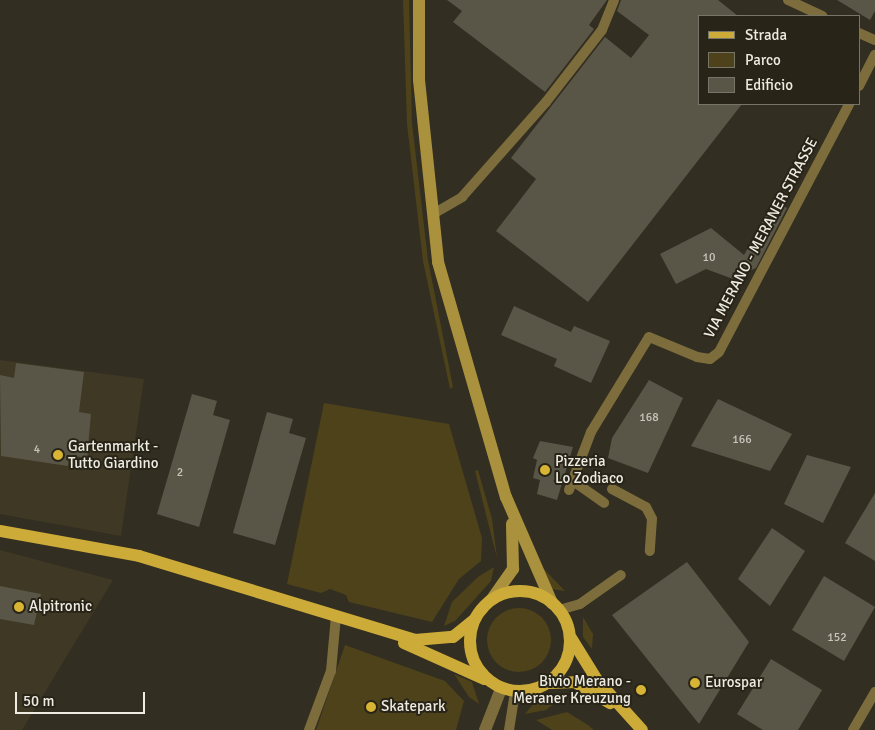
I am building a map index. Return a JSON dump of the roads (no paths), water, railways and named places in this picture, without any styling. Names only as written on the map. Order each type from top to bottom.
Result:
[{"type":"main road","points":[[419,0],[419,80],[438,262],[506,497],[570,636],[597,680],[638,726]]},
{"type":"main road","points":[[0,531],[139,556],[378,630],[415,640],[440,640],[464,632],[509,577],[514,560],[506,497]]},
{"type":"main road","points":[[492,599],[521,591],[556,607]]},
{"type":"main road","points":[[474,620],[471,655],[482,676],[501,689]]},
{"type":"main road","points":[[378,630],[501,689],[515,692],[567,680],[588,688],[638,726]]},
{"type":"main road","points":[[550,683],[568,658],[570,636]]},
{"type":"street","points":[[485,730],[501,689]]},
{"type":"lane","points":[[433,214],[462,197],[546,102],[602,30],[614,0]]},
{"type":"lane","points":[[788,0],[822,15]]},
{"type":"lane","points":[[860,32],[875,40]]},
{"type":"lane","points":[[860,84],[875,55]]},
{"type":"lane","name":"VIA MERANO - MERANER STRASSE","points":[[604,503],[571,486],[591,432],[649,337],[697,357],[710,359],[720,352],[849,105]]},
{"type":"lane","points":[[612,489],[646,507],[652,519],[650,551]]},
{"type":"lane","points":[[556,607],[580,604],[621,575]]},
{"type":"lane","points":[[309,730],[331,671],[336,616]]},
{"type":"lane","points":[[510,730],[515,692]]},
{"type":"lane","points":[[853,730],[875,692]]},
{"type":"place","name":"Gartenmarkt - Tutto Giardino","points":[[58,455]]},
{"type":"place","name":"Pizzeria Lo Zodiaco","points":[[545,470]]},
{"type":"place","name":"Alpitronic","points":[[19,607]]},
{"type":"place","name":"Eurospar","points":[[695,683]]},
{"type":"place","name":"Bivio Merano - Meraner Kreuzung","points":[[641,690]]},
{"type":"place","name":"Skatepark","points":[[371,707]]}]
